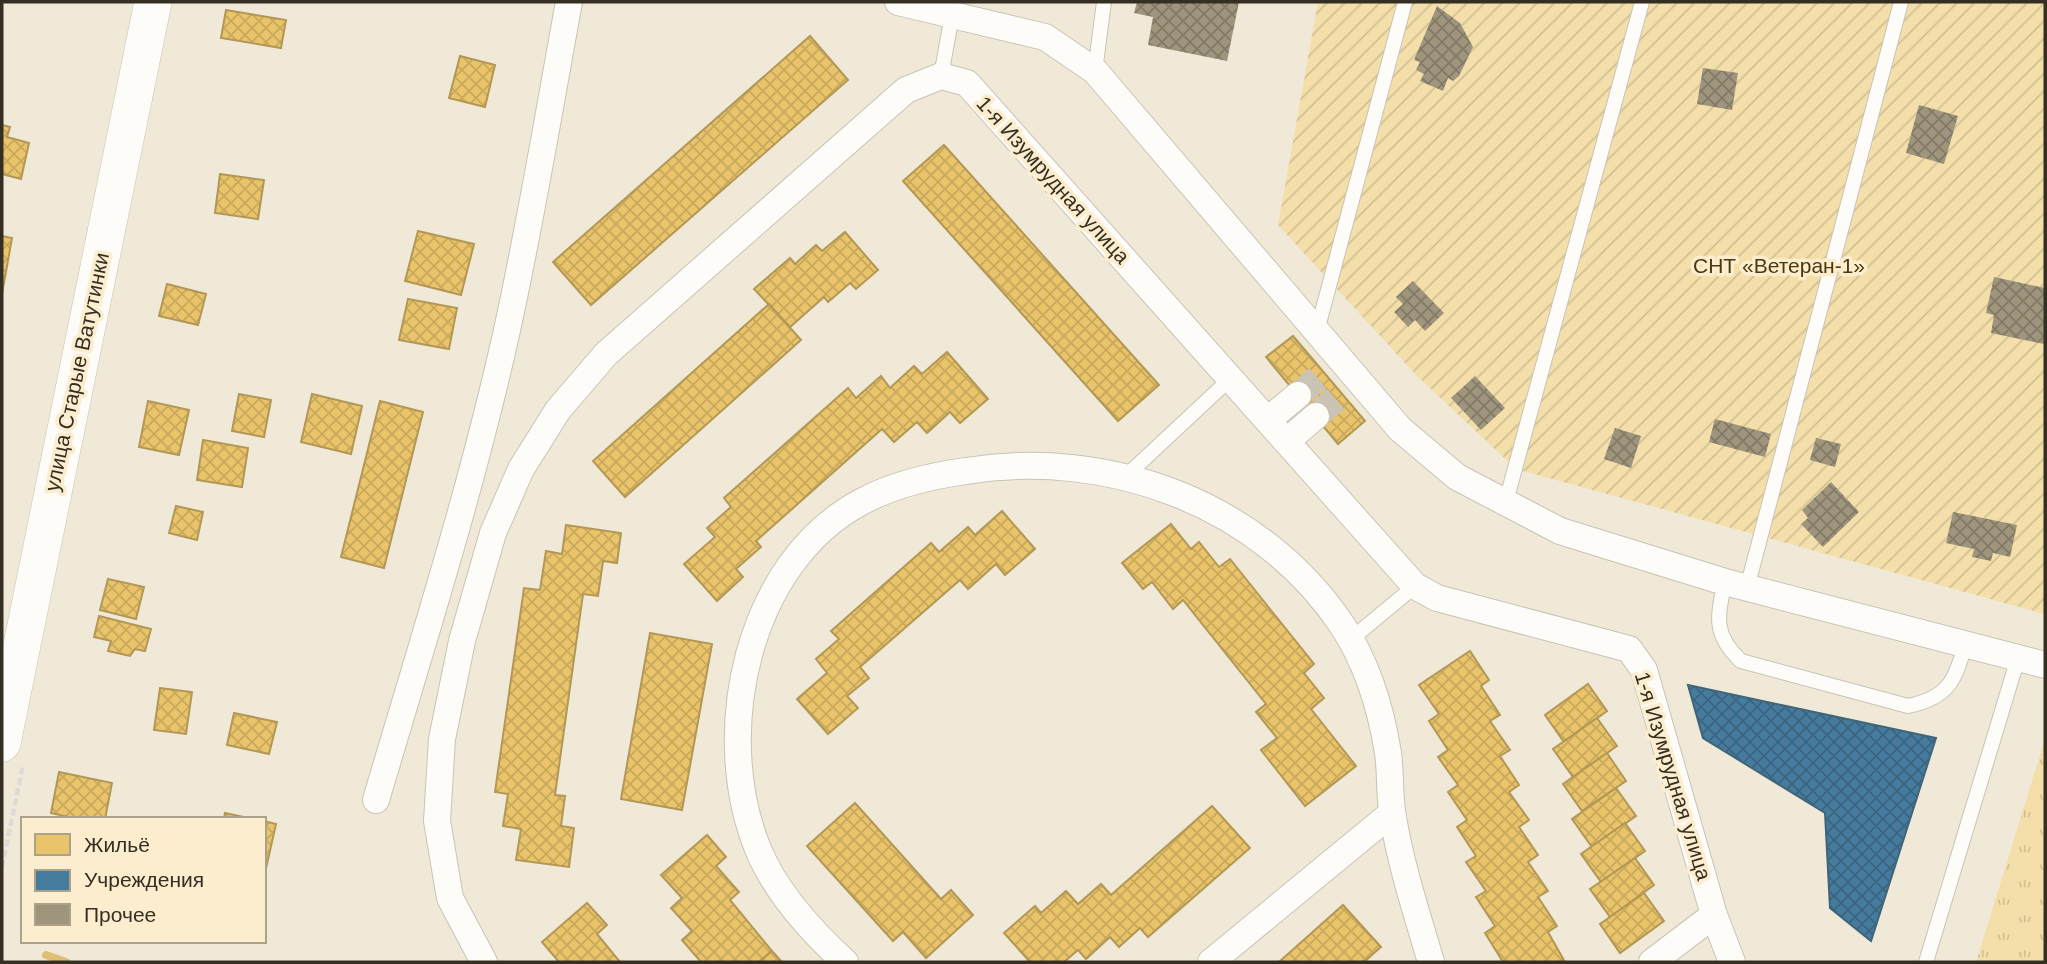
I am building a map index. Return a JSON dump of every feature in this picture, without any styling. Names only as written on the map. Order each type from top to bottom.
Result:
[{"type":"main road","name":"улица Старые Ватутинки","points":[[2,743],[153,2]]},
{"type":"street","points":[[376,800],[436,597],[506,333],[530,223],[569,2]]},
{"type":"street","points":[[898,2],[1045,37],[1095,71],[1317,331],[1332,366],[1351,387],[1457,477],[1505,505],[1560,531],[1736,585],[2045,665]]},
{"type":"street","points":[[484,962],[450,898],[437,821],[442,739],[462,642],[483,569],[494,533],[521,469],[558,410],[606,354],[906,90],[941,76]]},
{"type":"street","name":"1-я Изумрудная улица","points":[[941,76],[967,83],[1415,586],[1437,598],[1629,649],[1644,670],[1714,915],[1732,962]]},
{"type":"street","points":[[1269,419],[1298,395]]},
{"type":"street","points":[[1287,440],[1316,416]]},
{"type":"street","points":[[845,962],[785,897],[758,850],[746,806],[738,757],[739,702],[767,606],[796,560],[826,527],[862,501],[922,478],[986,467],[1042,464],[1107,471],[1162,486],[1227,517],[1270,549],[1312,587],[1350,640],[1379,705],[1388,755],[1392,813],[1402,860],[1431,962]]},
{"type":"street","points":[[1211,962],[1392,813]]},
{"type":"street","points":[[1652,962],[1714,915]]},
{"type":"lane","points":[[1095,71],[1104,2]]},
{"type":"lane","points":[[1317,331],[1405,2]]},
{"type":"lane","points":[[1505,505],[1642,2]]},
{"type":"lane","points":[[1901,2],[1736,585],[1718,614],[1719,631],[1726,648],[1741,661],[1908,706],[1930,701],[1945,690],[1958,672],[1965,645]]},
{"type":"lane","points":[[941,76],[952,15]]},
{"type":"lane","points":[[1126,476],[1230,379]]},
{"type":"lane","points":[[1350,640],[1415,586]]},
{"type":"lane","points":[[1926,962],[2018,658]]},
{"type":"green space","name":"СНТ «Ветеран-1»","points":[[1318,2],[2045,2],[2045,614],[1516,469],[1416,375],[1278,225]]},
{"type":"green space","points":[[2045,739],[2045,962],[1976,962]]},
{"type":"building: Жильё","points":[[226,10],[286,20],[281,48],[221,38]]},
{"type":"building: Жильё","points":[[810,36],[848,80],[591,305],[553,262]]},
{"type":"building: Жильё","points":[[460,56],[495,65],[485,107],[449,98]]},
{"type":"building: Жильё","points":[[2,125],[10,127],[7,137],[29,143],[21,179],[2,174]]},
{"type":"building: Жильё","points":[[944,145],[1159,385],[1118,421],[903,181]]},
{"type":"building: Жильё","points":[[220,174],[264,180],[258,219],[215,213]]},
{"type":"building: Жильё","points":[[418,231],[474,244],[461,295],[405,281]]},
{"type":"building: Жильё","points":[[845,232],[878,270],[856,289],[850,283],[828,302],[824,297],[790,327],[754,289],[790,258],[795,264],[816,245],[822,251]]},
{"type":"building: Жильё","points":[[2,236],[12,238],[2,294]]},
{"type":"building: Жильё","points":[[167,284],[206,294],[198,325],[159,316]]},
{"type":"building: Жильё","points":[[408,299],[457,308],[449,349],[399,340]]},
{"type":"building: Жильё","points":[[769,304],[801,340],[625,497],[593,461]]},
{"type":"building: Жильё","points":[[1293,336],[1365,421],[1338,444],[1266,357]]},
{"type":"building: Жильё","points":[[947,352],[988,399],[960,423],[950,412],[927,433],[917,422],[894,442],[882,429],[756,541],[761,547],[736,569],[743,577],[717,601],[684,564],[715,537],[707,528],[731,507],[724,498],[848,388],[856,398],[881,376],[890,388],[914,366],[922,374]]},
{"type":"building: Жильё","points":[[239,394],[271,400],[264,437],[232,431]]},
{"type":"building: Жильё","points":[[312,394],[362,406],[351,454],[301,442]]},
{"type":"building: Жильё","points":[[148,401],[189,410],[179,455],[139,447]]},
{"type":"building: Жильё","points":[[380,401],[423,412],[384,568],[341,557]]},
{"type":"building: Жильё","points":[[203,440],[248,448],[242,487],[197,480]]},
{"type":"building: Жильё","points":[[176,506],[203,512],[197,540],[169,533]]},
{"type":"building: Жильё","points":[[1002,511],[1035,549],[1005,575],[996,564],[968,589],[960,580],[860,667],[869,678],[847,696],[858,708],[828,734],[797,699],[827,673],[816,659],[839,639],[831,631],[931,543],[939,552],[968,527],[975,535]]},
{"type":"building: Жильё","points":[[1171,524],[1191,549],[1199,542],[1219,567],[1230,559],[1314,664],[1304,673],[1324,698],[1311,709],[1356,766],[1305,806],[1261,750],[1277,738],[1256,712],[1266,704],[1183,600],[1173,609],[1152,582],[1143,589],[1122,563]]},
{"type":"building: Жильё","points":[[566,525],[621,533],[617,563],[603,561],[598,596],[583,594],[555,795],[565,796],[561,826],[574,828],[569,867],[516,860],[521,829],[503,826],[508,794],[495,792],[524,588],[540,590],[546,551],[562,554]]},
{"type":"building: Жильё","points":[[108,579],[144,587],[136,619],[100,610]]},
{"type":"building: Жильё","points":[[99,616],[151,629],[145,651],[135,649],[130,656],[108,651],[111,641],[94,637]]},
{"type":"building: Жильё","points":[[650,633],[712,644],[682,810],[621,799]]},
{"type":"building: Жильё","points":[[1470,651],[1489,680],[1481,686],[1500,715],[1490,721],[1510,750],[1500,756],[1519,785],[1509,792],[1529,820],[1519,827],[1538,855],[1528,862],[1548,891],[1538,897],[1557,926],[1548,932],[1565,962],[1503,962],[1485,933],[1495,926],[1476,897],[1486,891],[1466,862],[1476,856],[1457,827],[1467,820],[1448,792],[1458,785],[1438,757],[1448,750],[1429,721],[1439,714],[1419,685]]},
{"type":"building: Жильё","points":[[1588,684],[1607,711],[1564,742],[1545,715]]},
{"type":"building: Жильё","points":[[160,688],[192,692],[186,734],[154,730]]},
{"type":"building: Жильё","points":[[234,713],[277,722],[269,754],[227,745]]},
{"type":"building: Жильё","points":[[1597,718],[1617,746],[1573,777],[1553,749]]},
{"type":"building: Жильё","points":[[1607,753],[1626,781],[1582,811],[1563,784]]},
{"type":"building: Жильё","points":[[59,772],[112,783],[105,817],[68,817],[51,813]]},
{"type":"building: Жильё","points":[[1616,788],[1636,816],[1592,847],[1572,819]]},
{"type":"building: Жильё","points":[[855,803],[941,899],[951,890],[973,915],[926,958],[903,932],[893,941],[807,846]]},
{"type":"building: Жильё","points":[[1212,806],[1250,848],[1148,937],[1140,928],[1119,947],[1110,937],[1086,959],[1078,950],[1064,962],[1030,962],[1004,933],[1035,906],[1041,913],[1066,891],[1078,904],[1101,884],[1111,895]]},
{"type":"building: Жильё","points":[[225,813],[244,817],[224,817]]},
{"type":"building: Жильё","points":[[266,822],[276,824],[266,869]]},
{"type":"building: Жильё","points":[[1625,823],[1645,851],[1601,882],[1581,854]]},
{"type":"building: Жильё","points":[[707,835],[726,857],[716,866],[739,892],[730,900],[772,951],[759,962],[701,962],[682,940],[692,931],[671,908],[682,898],[661,875]]},
{"type":"building: Жильё","points":[[1635,858],[1654,885],[1610,917],[1590,889]]},
{"type":"building: Жильё","points":[[1644,893],[1664,921],[1620,953],[1600,924]]},
{"type":"building: Жильё","points":[[587,903],[607,925],[597,934],[620,962],[559,962],[542,942]]},
{"type":"building: Жильё","points":[[1343,905],[1381,947],[1364,962],[1279,962]]},
{"type":"building: Жильё","points":[[772,951],[782,962],[759,962]]},
{"type":"building: Учреждения","points":[[1688,685],[1936,738],[1871,941],[1830,908],[1825,813],[1703,738]]},
{"type":"building: Прочее","points":[[1137,2],[1239,2],[1227,61],[1148,45],[1153,17],[1134,13]]},
{"type":"building: Прочее","points":[[1437,6],[1460,23],[1473,47],[1459,76],[1453,81],[1448,78],[1443,91],[1420,81],[1424,74],[1416,70],[1420,62],[1414,60]]},
{"type":"building: Прочее","points":[[1703,68],[1738,73],[1732,110],[1697,104]]},
{"type":"building: Прочее","points":[[1919,105],[1958,116],[1944,164],[1906,153]]},
{"type":"building: Прочее","points":[[1994,277],[2045,288],[2044,344],[1991,333],[1994,315],[1986,313]]},
{"type":"building: Прочее","points":[[1413,281],[1444,313],[1425,331],[1415,320],[1408,327],[1394,312],[1403,304],[1396,297]]},
{"type":"building: Прочее","points":[[1475,376],[1505,408],[1481,430],[1451,398]]},
{"type":"building: Прочее","points":[[1715,419],[1771,434],[1765,457],[1709,442]]},
{"type":"building: Прочее","points":[[1615,428],[1641,436],[1631,468],[1604,459]]},
{"type":"building: Прочее","points":[[1816,438],[1841,444],[1835,467],[1810,460]]},
{"type":"building: Прочее","points":[[1831,482],[1859,512],[1823,547],[1801,524],[1808,518],[1802,510]]},
{"type":"building: Прочее","points":[[1953,512],[2017,525],[2010,557],[1993,553],[1991,561],[1972,557],[1974,549],[1946,543]]},
{"type":"waterway","points":[[46,955],[66,962]]},
{"type":"tunnel","points":[[1298,395],[1324,373]]},
{"type":"tunnel","points":[[1316,416],[1342,394]]}]
